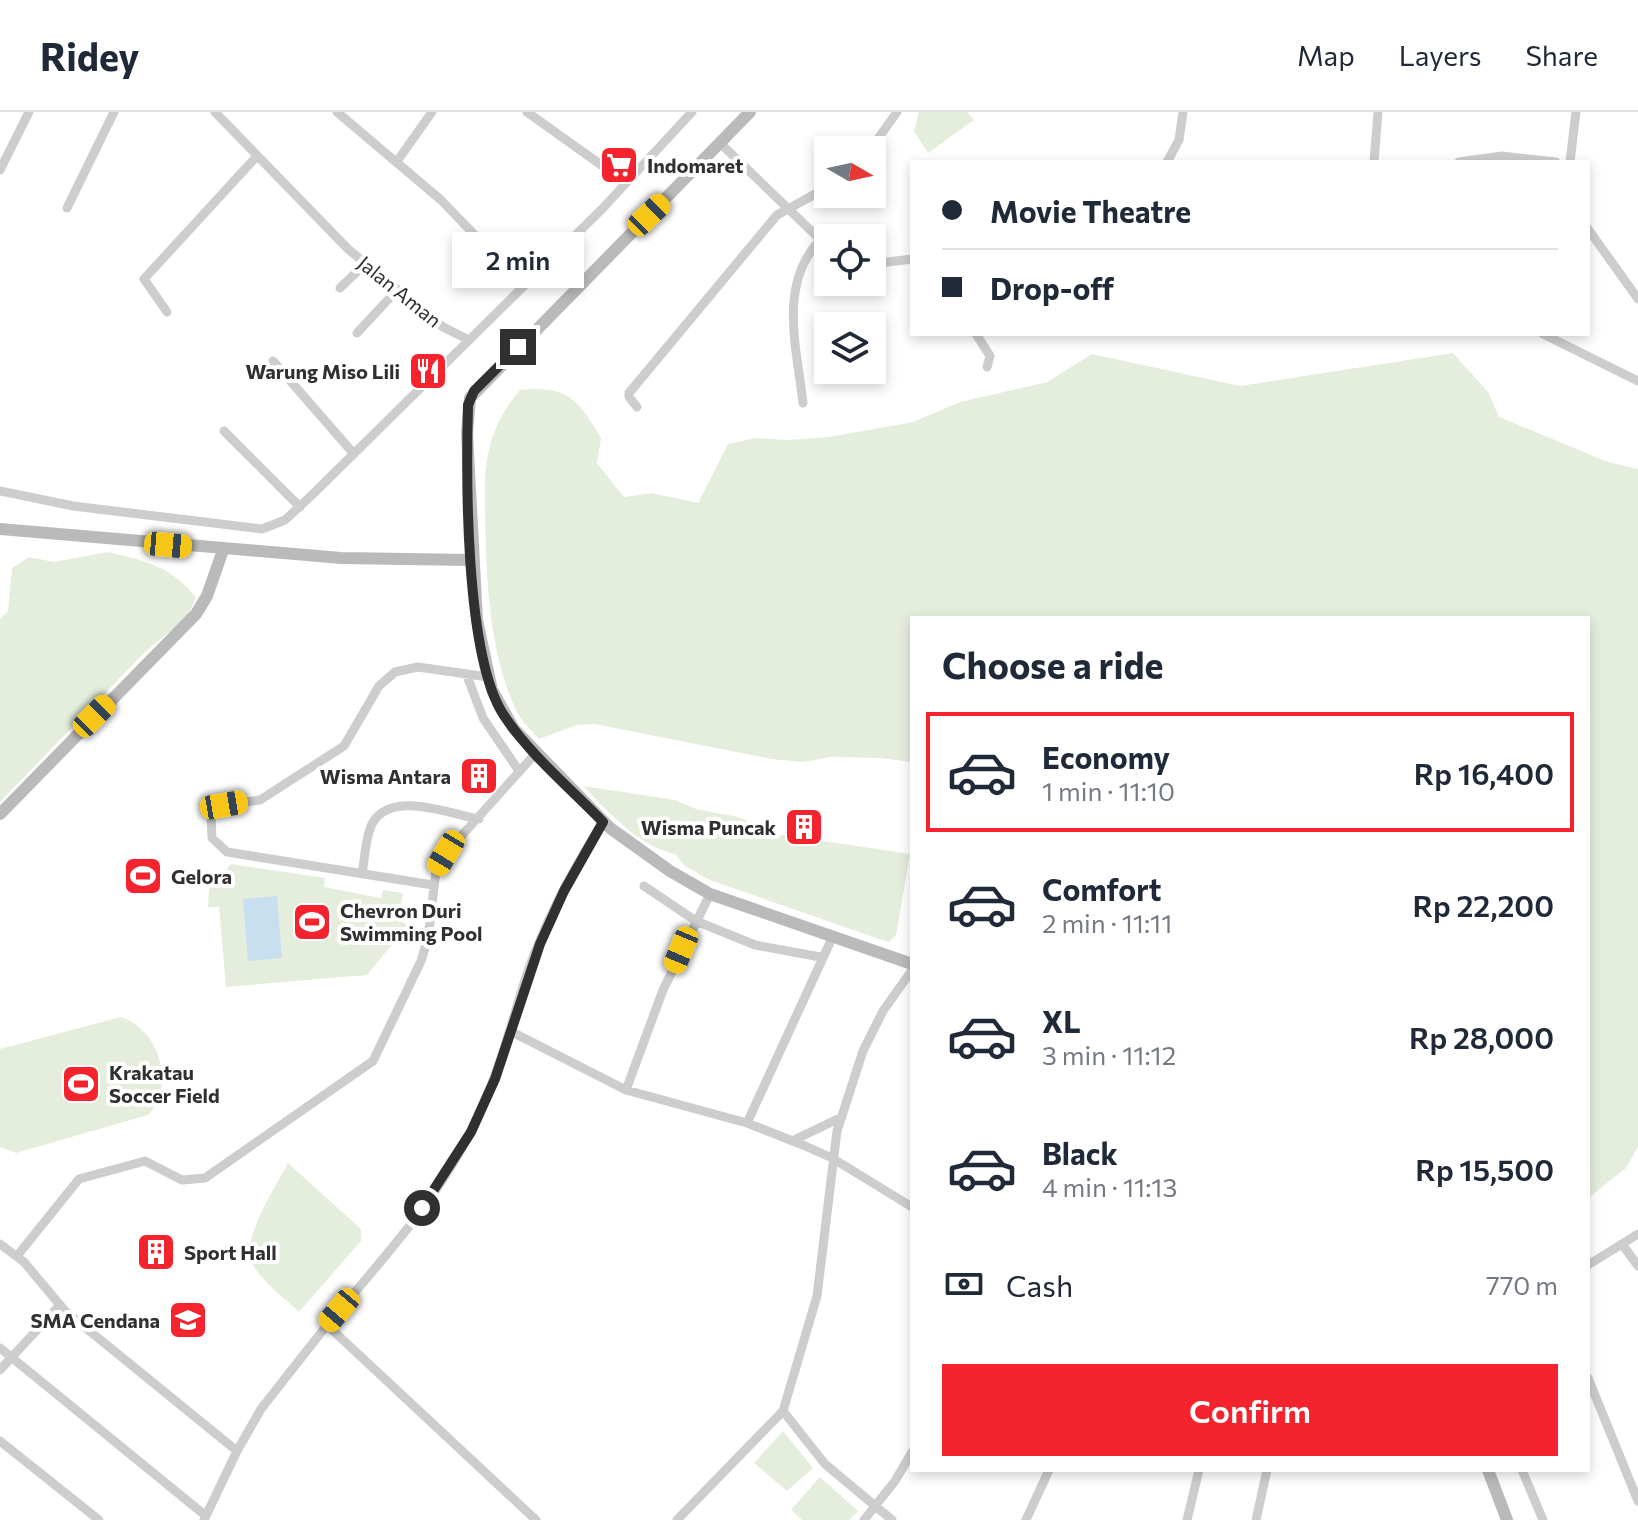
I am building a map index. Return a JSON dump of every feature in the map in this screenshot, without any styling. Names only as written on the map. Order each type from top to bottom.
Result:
[{"type":"street","points":[[0,170],[29,112]]},
{"type":"street","points":[[67,208],[114,112]]},
{"type":"street","name":"Jalan Aman","points":[[215,112],[365,264],[443,327],[467,339]]},
{"type":"street","points":[[337,112],[398,160],[523,285]]},
{"type":"street","points":[[398,160],[432,112]]},
{"type":"street","points":[[527,112],[625,182]]},
{"type":"street","points":[[0,491],[73,506],[262,529],[275,527],[354,454],[691,112]]},
{"type":"street","points":[[750,112],[474,391],[468,405],[467,433],[471,560],[477,620],[488,677],[502,712],[536,753],[603,822],[670,871],[710,894],[910,963]]},
{"type":"street","points":[[880,136],[897,112]]},
{"type":"street","points":[[1168,160],[1179,140],[1183,112]]},
{"type":"street","points":[[1374,160],[1378,112]]},
{"type":"street","points":[[1570,160],[1576,112]]},
{"type":"street","points":[[720,143],[814,234]]},
{"type":"street","points":[[167,312],[144,279],[257,156]]},
{"type":"street","points":[[1473,160],[1502,156],[1538,160]]},
{"type":"street","points":[[637,407],[629,393],[749,247],[777,215],[791,211],[814,196]]},
{"type":"street","points":[[1590,232],[1638,299]]},
{"type":"street","points":[[803,403],[794,293],[802,264],[814,253]]},
{"type":"street","points":[[886,262],[910,259]]},
{"type":"street","points":[[340,288],[365,264]]},
{"type":"street","points":[[357,333],[397,290]]},
{"type":"street","points":[[977,336],[990,356],[987,367]]},
{"type":"street","points":[[1547,336],[1638,381]]},
{"type":"street","points":[[273,361],[354,454]]},
{"type":"street","points":[[224,431],[300,507]]},
{"type":"street","points":[[0,529],[223,550],[400,560],[471,560]]},
{"type":"street","points":[[0,814],[196,614],[207,596],[223,550]]},
{"type":"street","points":[[433,885],[227,852],[212,838],[211,815],[224,805],[260,800],[344,746],[379,686],[395,672],[418,667],[488,677]]},
{"type":"street","points":[[467,676],[483,718],[519,771]]},
{"type":"street","points":[[17,1256],[79,1179],[145,1161],[182,1180],[205,1178],[373,1061],[421,961],[428,938],[436,871],[446,853],[536,753]]},
{"type":"street","points":[[362,874],[371,826],[386,811],[408,806],[479,819]]},
{"type":"street","points":[[0,1348],[205,1518],[261,1409],[392,1249],[449,1169],[495,1079],[512,1032],[524,984],[540,944],[564,891],[603,822]]},
{"type":"street","points":[[644,886],[696,921],[755,945],[820,957]]},
{"type":"street","points":[[626,1090],[663,990],[710,894]]},
{"type":"street","points":[[747,1123],[820,957],[833,936]]},
{"type":"street","points":[[677,1520],[783,1411],[817,1296],[832,1158],[842,1117],[863,1051],[910,973]]},
{"type":"street","points":[[903,982],[910,987]]},
{"type":"street","points":[[512,1032],[626,1090],[747,1123],[832,1158],[910,1206]]},
{"type":"street","points":[[792,1141],[842,1117]]},
{"type":"street","points":[[1590,1264],[1638,1234]]},
{"type":"street","points":[[0,1244],[17,1256],[59,1306],[237,1451]]},
{"type":"street","points":[[1622,1244],[1638,1266]]},
{"type":"street","points":[[0,1370],[59,1306]]},
{"type":"street","points":[[327,1325],[536,1520]]},
{"type":"street","points":[[1590,1383],[1638,1501]]},
{"type":"street","points":[[783,1411],[825,1464],[874,1509],[892,1520]]},
{"type":"street","points":[[0,1441],[99,1520]]},
{"type":"street","points":[[864,1520],[910,1455]]},
{"type":"street","points":[[1026,1520],[1048,1472]]},
{"type":"street","points":[[1187,1520],[1199,1472]]},
{"type":"street","points":[[1256,1520],[1267,1472]]},
{"type":"street","points":[[1489,1472],[1507,1520]]},
{"type":"street","points":[[1523,1472],[1543,1520]]},
{"type":"green space","points":[[919,112],[967,112],[974,120],[928,153],[914,131]]},
{"type":"green space","points":[[1453,353],[1488,392],[1499,417],[1608,462],[1638,469],[1638,1147],[1626,1168],[1590,1196],[1590,616],[910,616],[910,762],[831,757],[803,762],[771,759],[595,724],[577,725],[539,739],[518,714],[506,684],[493,627],[485,536],[485,479],[495,431],[520,390],[549,390],[578,404],[601,438],[597,463],[624,497],[652,493],[698,503],[728,444],[756,438],[787,440],[829,437],[913,422],[960,402],[1047,382],[1092,354],[1240,386]]},
{"type":"green space","points":[[107,552],[157,566],[178,579],[196,598],[186,618],[144,653],[0,802],[0,619],[8,611],[12,568],[29,557],[54,562]]},
{"type":"green space","points":[[583,786],[675,800],[696,809],[738,817],[777,834],[910,854],[896,935],[889,942],[882,940],[710,880],[685,866],[675,854],[637,836]]},
{"type":"green space","name":"Chevron Duri Swimming Pool","points":[[231,864],[325,878],[324,887],[381,898],[383,890],[403,893],[399,917],[407,926],[367,975],[226,987],[219,907],[208,907],[209,889]]},
{"type":"green space","name":"Krakatau Soccer Field","points":[[121,1017],[146,1034],[160,1060],[161,1089],[148,1115],[16,1153],[0,1147],[0,1049]]},
{"type":"green space","points":[[288,1163],[361,1229],[361,1241],[299,1312],[260,1275],[251,1261],[250,1251],[256,1225]]},
{"type":"green space","points":[[783,1431],[813,1468],[787,1491],[754,1463]]},
{"type":"green space","points":[[820,1477],[858,1511],[849,1520],[802,1520],[791,1510]]},
{"type":"water","points":[[277,896],[282,958],[248,961],[243,899]]},
{"type":"place","name":"Indomaret","points":[[619,165]]},
{"type":"place","name":"Warung Miso Lili","points":[[428,371]]},
{"type":"place","name":"Wisma Antara","points":[[479,776]]},
{"type":"place","name":"Wisma Puncak","points":[[804,827]]},
{"type":"place","name":"Gelora","points":[[143,876]]},
{"type":"place","name":"Chevron Duri Swimming Pool","points":[[312,922]]},
{"type":"place","name":"Krakatau Soccer Field","points":[[81,1084]]},
{"type":"place","name":"Sport Hall","points":[[156,1252]]},
{"type":"place","name":"SMA Cendana","points":[[188,1320]]},
{"type":"route","points":[[422,1208],[471,1132],[495,1079],[512,1032],[524,984],[540,944],[564,891],[603,822],[536,753],[502,712],[492,690],[481,648],[471,560],[468,405],[474,391],[518,347]]}]
